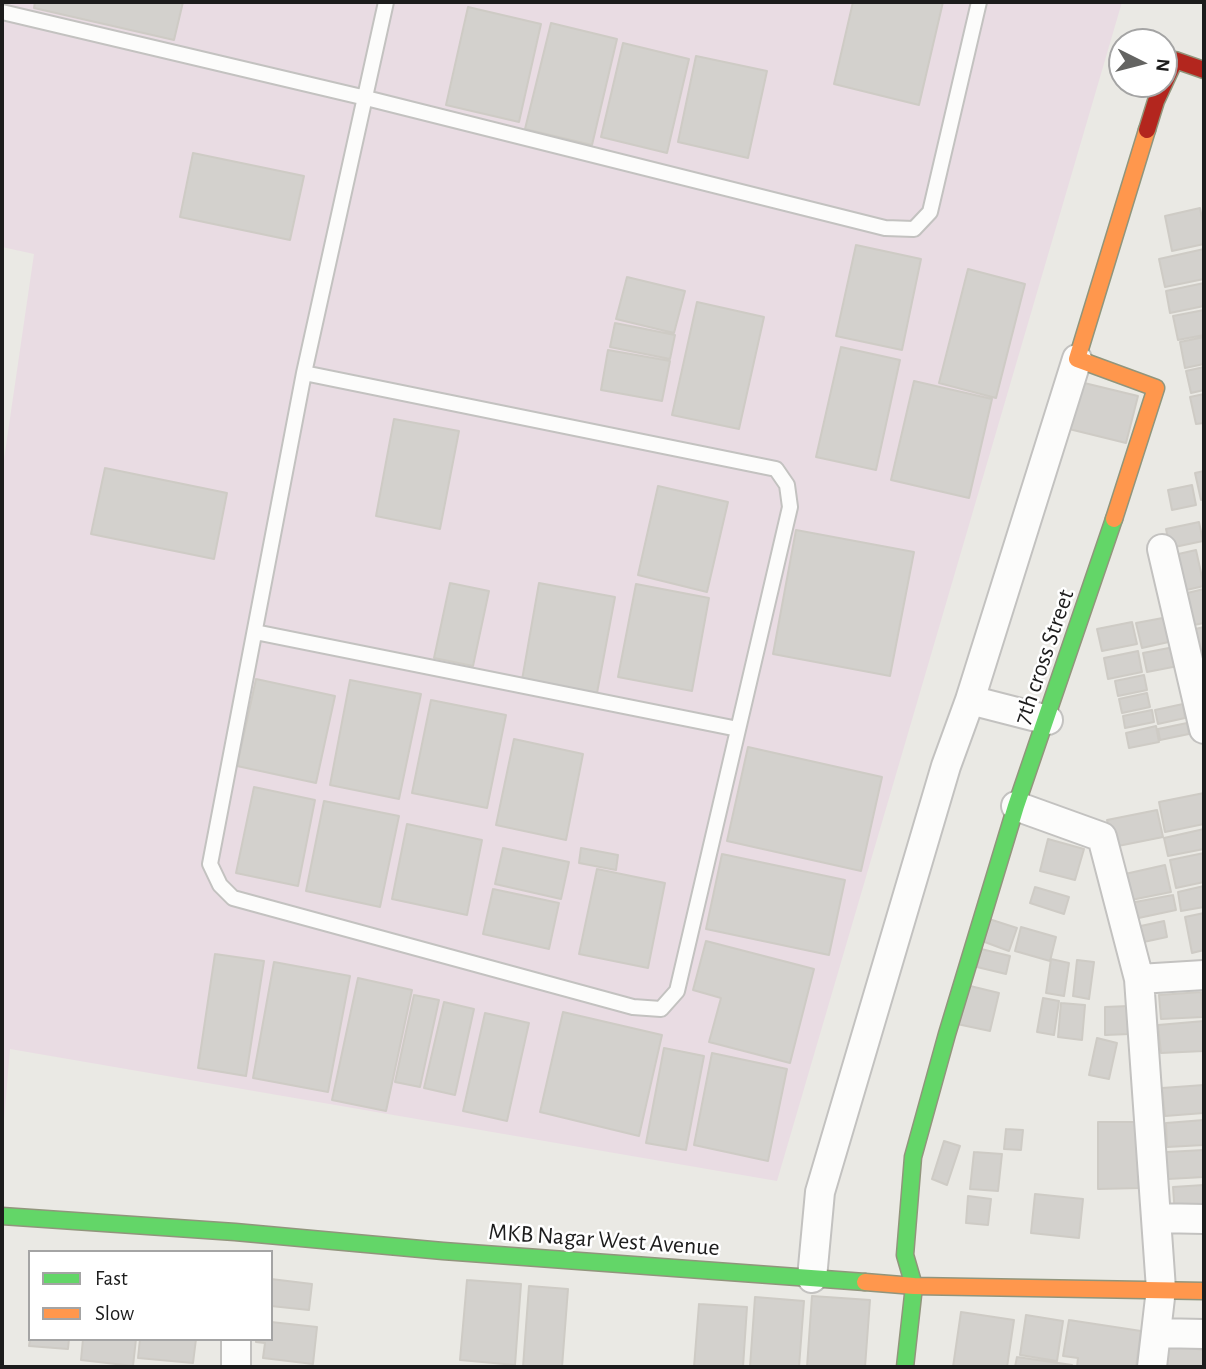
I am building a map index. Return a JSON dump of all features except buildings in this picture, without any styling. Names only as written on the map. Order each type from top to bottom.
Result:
[{"type":"street","points":[[812,1278],[820,1192],[946,766],[970,701],[1156,101],[1175,60],[1204,70]]},
{"type":"street","name":"7th cross Street","points":[[914,1286],[905,1255],[913,1157],[1016,806],[1048,720],[1157,388],[1077,359]]},
{"type":"street","points":[[1162,549],[1204,729]]},
{"type":"street","points":[[970,701],[1048,720]]},
{"type":"street","points":[[1016,806],[1102,837],[1139,979],[1161,1289],[1152,1367]]},
{"type":"street","points":[[1139,979],[1204,975]]},
{"type":"street","name":"MKB Nagar West Avenue","points":[[2,1216],[235,1242],[443,1251],[914,1286],[1204,1291]]},
{"type":"street","points":[[1156,1218],[1204,1219]]},
{"type":"street","points":[[905,1367],[914,1286]]},
{"type":"street","points":[[1156,1333],[1204,1334]]},
{"type":"street","points":[[236,1341],[236,1367]]},
{"type":"lane","points":[[304,373],[776,469],[787,485],[790,507],[677,991],[662,1009],[633,1007],[233,898],[220,885],[210,864],[304,373],[386,2]]},
{"type":"lane","points":[[2,12],[366,98],[885,229],[914,229],[930,212],[979,2]]},
{"type":"lane","points":[[255,632],[738,729]]},
{"type":"shaded area","points":[[2,2],[1122,2],[1114,28],[1108,28],[1108,50],[777,1181],[10,1049],[2,1144],[2,473],[34,254],[2,247]]},
{"type":"traffic: fast","points":[[905,1367],[914,1286],[905,1255],[913,1157],[1016,806],[1114,519]]},
{"type":"traffic: fast","points":[[2,1216],[865,1282]]},
{"type":"traffic: slow","points":[[1114,519],[1156,388],[1077,359],[1147,130]]},
{"type":"traffic: slow","points":[[865,1282],[914,1286],[1204,1291]]},
{"type":"traffic: jam","points":[[1147,130],[1156,101],[1175,60],[1204,70]]}]
